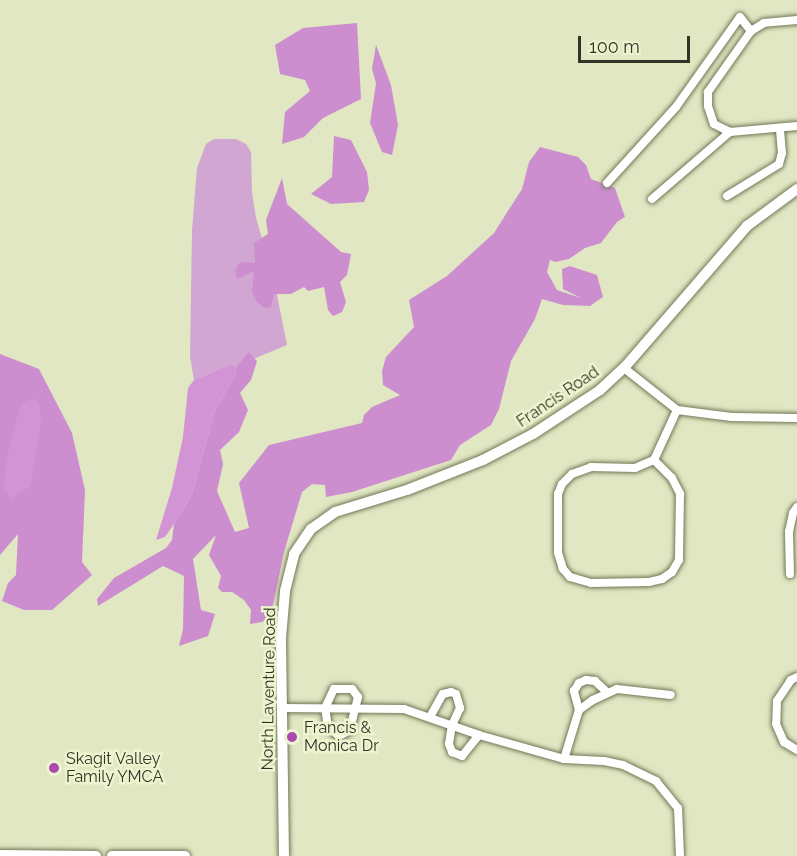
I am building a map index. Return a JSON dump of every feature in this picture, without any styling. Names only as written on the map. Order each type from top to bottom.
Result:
[{"type":"street","points":[[607,183],[676,107],[740,17],[751,31]]},
{"type":"street","points":[[797,20],[764,23],[751,31],[708,92],[708,106],[714,124],[730,132],[797,126]]},
{"type":"street","points":[[727,196],[779,164],[782,153],[780,128]]},
{"type":"street","points":[[651,199],[730,132]]},
{"type":"street","name":"Francis Road","points":[[310,529],[335,512],[445,476],[533,434],[600,390],[624,368],[747,226],[797,189]]},
{"type":"street","points":[[624,368],[677,410],[732,417],[797,418]]},
{"type":"street","points":[[654,460],[672,478],[680,495],[679,560],[672,572],[662,579],[649,582],[591,583],[570,577],[563,568],[558,553],[558,494],[562,484],[572,474],[591,467],[635,468],[654,460],[677,410]]},
{"type":"street","points":[[790,574],[789,532],[793,513],[797,507]]},
{"type":"street","name":"North Laventure Road","points":[[284,856],[281,639],[285,591],[294,554],[310,529]]},
{"type":"street","points":[[797,677],[791,680],[777,701],[776,724],[784,742],[797,750]]},
{"type":"street","points":[[564,759],[579,710],[574,691],[579,683],[586,680],[595,681],[607,692]]},
{"type":"street","points":[[334,689],[352,689],[358,697],[350,730],[339,736],[328,727],[325,708],[330,693],[334,689]]},
{"type":"street","points":[[579,710],[607,692],[647,690],[671,695]]},
{"type":"street","points":[[430,717],[443,694],[451,692],[456,694],[460,708],[452,725],[449,744],[452,752],[462,756],[479,735]]},
{"type":"street","points":[[282,708],[404,709],[479,735],[564,759],[604,761],[623,765],[656,781],[678,808],[680,856]]},
{"type":"street","points":[[0,855],[96,856]]},
{"type":"street","points":[[112,856],[185,856]]},
{"type":"shaded area","points":[[357,23],[361,99],[323,118],[304,137],[282,144],[285,112],[310,91],[305,80],[280,74],[275,45],[303,28]]},
{"type":"shaded area","points":[[376,45],[391,85],[398,125],[392,155],[382,152],[370,123],[376,83],[372,69]]},
{"type":"shaded area","points":[[334,136],[351,140],[367,172],[369,190],[364,202],[331,204],[311,194],[332,177]]},
{"type":"shaded area","points":[[214,139],[236,139],[246,144],[251,152],[252,193],[256,218],[274,280],[287,345],[237,366],[231,364],[194,380],[190,357],[192,231],[197,168],[206,144]]},
{"type":"shaded area","points":[[540,147],[578,157],[586,165],[591,179],[615,188],[625,217],[617,222],[601,243],[585,248],[569,259],[555,262],[550,260],[547,272],[557,290],[581,298],[563,289],[562,269],[570,266],[597,275],[603,297],[590,306],[563,305],[542,299],[535,319],[511,361],[499,409],[491,425],[460,445],[451,460],[352,492],[326,497],[325,485],[312,484],[302,492],[284,552],[271,615],[262,622],[250,624],[251,610],[244,600],[232,592],[222,592],[218,588],[221,576],[209,555],[216,535],[193,559],[201,610],[215,614],[208,636],[179,646],[183,629],[184,576],[163,566],[98,606],[97,599],[114,578],[166,548],[172,540],[174,524],[192,494],[215,410],[235,375],[237,366],[249,352],[257,361],[251,380],[240,393],[248,410],[239,432],[220,450],[223,464],[217,491],[235,532],[249,528],[239,483],[269,445],[362,423],[364,415],[372,407],[400,395],[383,385],[382,371],[386,357],[414,327],[409,300],[447,276],[494,233],[522,189],[529,162]]},
{"type":"shaded area","points":[[282,178],[287,204],[341,252],[351,254],[347,275],[340,282],[346,302],[342,312],[333,316],[328,310],[324,287],[308,291],[304,287],[291,294],[274,294],[271,307],[265,308],[257,302],[252,292],[254,271],[237,279],[235,270],[240,262],[255,263],[254,243],[268,234],[266,220]]},
{"type":"shaded area","points":[[0,354],[39,369],[72,433],[85,490],[82,562],[92,575],[52,610],[24,610],[2,601],[8,583],[16,575],[18,534],[0,555]]},
{"type":"shaded area","points":[[231,364],[237,366],[235,375],[215,410],[192,494],[165,537],[156,540],[172,488],[183,437],[188,388],[194,380]]},
{"type":"shaded area","points":[[34,398],[40,407],[41,424],[31,486],[11,499],[4,490],[6,463],[16,419],[22,403]]},
{"type":"place","name":"Francis & Monica Dr","points":[[292,737]]},
{"type":"place","name":"Skagit Valley Family YMCA","points":[[54,768]]}]
